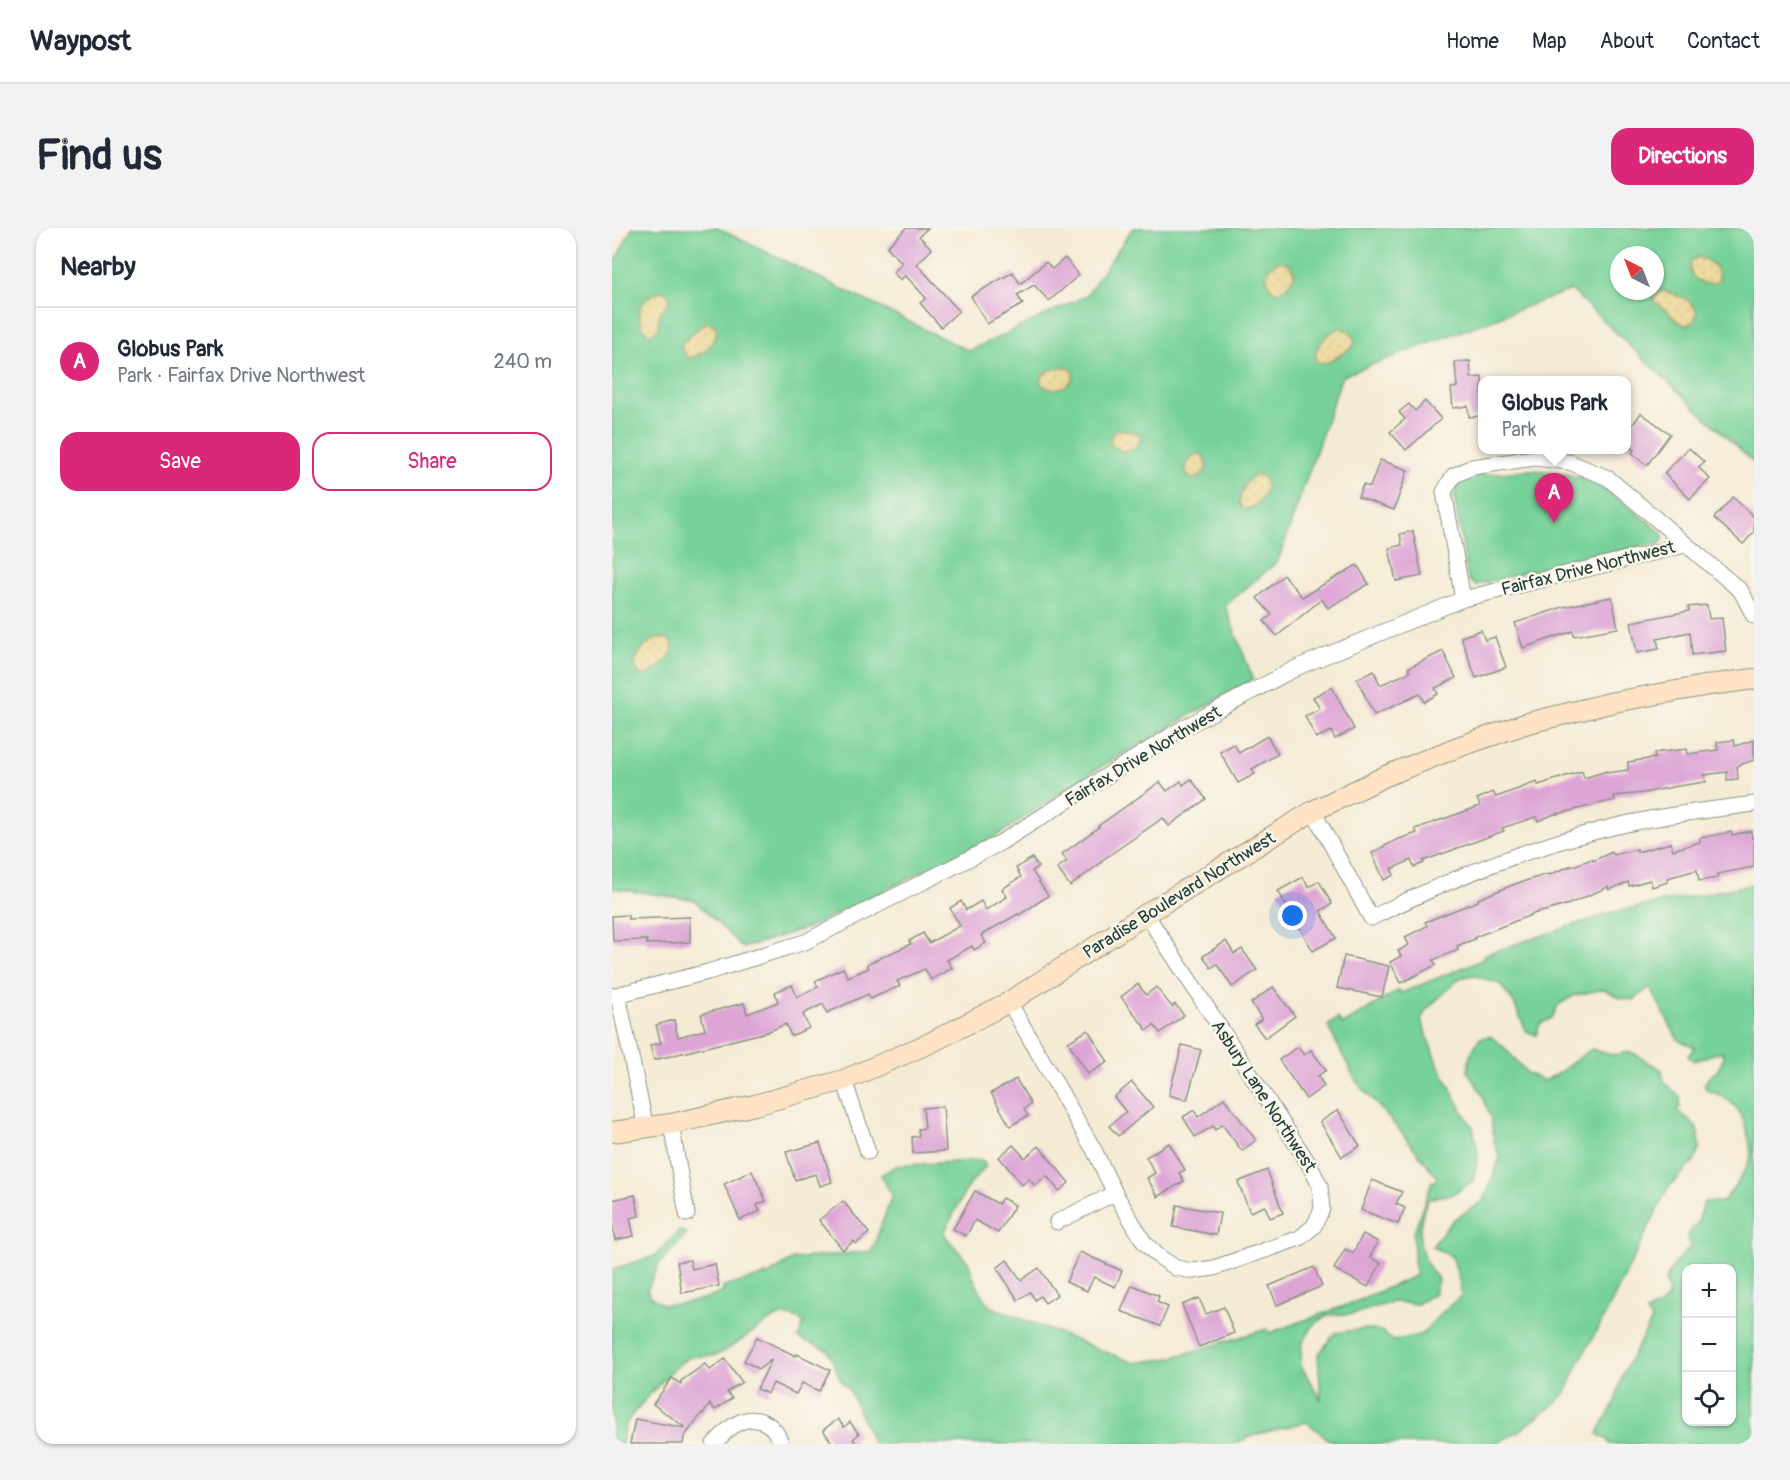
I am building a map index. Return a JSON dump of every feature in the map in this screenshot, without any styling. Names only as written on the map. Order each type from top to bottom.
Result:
[{"type":"street","points":[[1463,598],[1444,492],[1453,476],[1472,467],[1535,458],[1569,462],[1608,478],[1741,591],[1754,616]]},
{"type":"street","name":"Fairfax Drive Northwest","points":[[615,996],[708,972],[805,942],[1000,843],[1181,729],[1298,667],[1463,598],[1685,545]]},
{"type":"street","name":"Paradise Boulevard Northwest","points":[[612,1132],[671,1124],[755,1105],[844,1080],[930,1043],[1009,1002],[1313,811],[1388,775],[1458,747],[1528,723],[1614,702],[1710,684],[1754,679]]},
{"type":"street","points":[[1313,811],[1371,918],[1425,891],[1536,849],[1657,817],[1754,804]]},
{"type":"street","name":"Asbury Lane Northwest","points":[[1009,1002],[1094,1150],[1115,1193],[1144,1242],[1158,1256],[1176,1268],[1193,1271],[1214,1268],[1300,1238],[1314,1226],[1322,1209],[1320,1186],[1309,1164],[1146,914]]},
{"type":"street","points":[[615,996],[646,1128]]},
{"type":"street","points":[[844,1080],[868,1152]]},
{"type":"street","points":[[671,1124],[687,1214]]},
{"type":"street","points":[[1057,1222],[1115,1193]]},
{"type":"street","points":[[714,1444],[731,1427],[751,1419],[763,1420],[774,1429],[781,1444]]},
{"type":"green space","points":[[632,228],[717,228],[969,351],[1086,296],[1133,228],[1754,228],[1754,463],[1571,290],[1342,376],[1278,561],[1225,606],[1253,679],[1097,769],[998,835],[810,927],[743,948],[694,900],[612,888],[612,268]]},
{"type":"green space","points":[[1531,470],[1570,475],[1586,480],[1626,504],[1656,528],[1663,535],[1663,540],[1659,544],[1590,556],[1476,585],[1472,583],[1468,579],[1454,496],[1457,487],[1469,476]]},
{"type":"green space","points":[[1754,884],[1754,1444],[1609,1444],[1608,1440],[1597,1434],[1614,1404],[1624,1371],[1652,1320],[1646,1313],[1658,1307],[1669,1296],[1665,1280],[1675,1263],[1690,1247],[1687,1236],[1698,1222],[1704,1202],[1723,1202],[1750,1160],[1749,1140],[1741,1114],[1731,1102],[1707,1090],[1704,1085],[1709,1077],[1718,1070],[1724,1057],[1722,1051],[1694,1061],[1688,1056],[1695,1047],[1678,1040],[1650,987],[1634,1000],[1620,998],[1604,989],[1573,996],[1558,1005],[1552,1018],[1540,1024],[1536,1035],[1526,1031],[1514,1003],[1500,984],[1473,975],[1460,978],[1426,1010],[1421,1020],[1435,1058],[1473,1127],[1478,1154],[1473,1181],[1451,1195],[1427,1200],[1423,1211],[1420,1242],[1425,1261],[1438,1279],[1434,1294],[1417,1304],[1393,1302],[1353,1314],[1329,1315],[1314,1324],[1302,1344],[1301,1366],[1321,1400],[1318,1355],[1335,1333],[1363,1329],[1381,1331],[1394,1341],[1422,1334],[1461,1296],[1459,1279],[1452,1257],[1432,1246],[1454,1219],[1484,1201],[1500,1158],[1494,1142],[1491,1118],[1481,1092],[1468,1072],[1470,1055],[1479,1039],[1490,1036],[1504,1047],[1527,1073],[1544,1081],[1592,1049],[1612,1055],[1631,1052],[1662,1070],[1664,1082],[1680,1097],[1680,1107],[1677,1111],[1690,1120],[1697,1129],[1700,1147],[1695,1160],[1668,1188],[1605,1316],[1579,1362],[1566,1393],[1519,1431],[1495,1444],[1342,1444],[1328,1439],[1307,1422],[1254,1435],[1234,1444],[873,1444],[850,1391],[841,1381],[828,1350],[798,1338],[804,1323],[795,1317],[785,1316],[767,1322],[720,1354],[691,1357],[682,1362],[635,1411],[624,1428],[622,1444],[612,1444],[612,1269],[655,1256],[679,1231],[687,1233],[659,1264],[647,1290],[650,1296],[663,1305],[678,1304],[717,1295],[723,1292],[723,1287],[770,1274],[793,1259],[872,1251],[892,1195],[881,1175],[896,1166],[982,1160],[986,1166],[968,1186],[944,1233],[968,1262],[975,1282],[989,1306],[1134,1363],[1171,1358],[1267,1329],[1269,1333],[1355,1302],[1415,1276],[1413,1234],[1432,1181],[1435,1182],[1437,1177],[1356,1081],[1328,1026],[1338,1018],[1342,1025],[1399,990],[1401,993],[1484,959],[1483,955],[1613,912]]},
{"type":"sand","points":[[1699,257],[1713,265],[1719,280],[1708,284],[1694,277],[1691,273],[1691,261]]},
{"type":"sand","points":[[1279,261],[1289,263],[1295,274],[1285,288],[1276,292],[1269,286],[1266,274],[1270,266]]},
{"type":"sand","points":[[659,291],[666,292],[670,298],[668,304],[660,312],[658,329],[650,335],[642,325],[640,311],[644,301]]},
{"type":"sand","points":[[1664,291],[1684,298],[1692,304],[1697,313],[1694,321],[1688,325],[1676,320],[1654,300],[1664,300]]},
{"type":"sand","points":[[709,322],[715,326],[717,331],[713,341],[703,352],[688,358],[682,350],[682,343]]},
{"type":"sand","points":[[1340,328],[1351,334],[1354,346],[1329,362],[1319,363],[1315,359],[1320,345],[1327,336]]},
{"type":"sand","points":[[1065,367],[1074,373],[1065,386],[1055,389],[1040,383],[1045,373]]},
{"type":"sand","points":[[1121,429],[1140,436],[1134,449],[1121,451],[1111,445],[1112,435]]},
{"type":"sand","points":[[1199,453],[1206,461],[1205,472],[1196,479],[1190,478],[1186,473],[1186,466],[1191,458]]},
{"type":"sand","points":[[1259,474],[1265,479],[1264,494],[1253,507],[1243,509],[1239,503],[1244,485],[1250,478]]},
{"type":"sand","points":[[657,638],[669,640],[673,647],[672,652],[665,662],[645,676],[639,673],[635,663],[646,645]]},
{"type":"building","points":[[906,228],[928,228],[919,236],[932,249],[917,264],[959,311],[941,327],[920,303],[926,298],[905,275],[901,280],[893,273],[902,263],[887,247]]},
{"type":"building","points":[[1065,258],[1079,275],[1049,301],[1034,285],[1017,295],[1023,304],[987,324],[971,296],[1013,272],[1020,284],[1046,262],[1052,269]]},
{"type":"building","points":[[1470,361],[1471,378],[1478,377],[1478,416],[1469,417],[1468,406],[1453,408],[1451,388],[1457,387],[1455,362]]},
{"type":"building","points":[[1425,401],[1441,419],[1406,450],[1390,432],[1405,419],[1399,412],[1409,404],[1415,411]]},
{"type":"building","points":[[1641,413],[1670,434],[1647,465],[1632,454],[1634,450],[1631,448],[1631,427]]},
{"type":"building","points":[[1689,448],[1704,462],[1699,468],[1710,479],[1690,499],[1664,473]]},
{"type":"building","points":[[1380,460],[1408,470],[1394,510],[1358,497],[1363,485],[1370,487]]},
{"type":"building","points":[[1733,497],[1754,517],[1754,532],[1743,544],[1714,518]]},
{"type":"building","points":[[1413,531],[1422,576],[1396,581],[1389,548],[1402,545],[1400,534]]},
{"type":"building","points":[[1357,565],[1369,584],[1328,608],[1322,599],[1277,636],[1264,621],[1272,615],[1257,598],[1284,575],[1302,597]]},
{"type":"building","points":[[1612,597],[1618,628],[1574,636],[1573,631],[1523,648],[1515,623],[1563,607]]},
{"type":"building","points":[[1707,605],[1709,619],[1722,618],[1726,651],[1692,655],[1690,632],[1657,639],[1659,649],[1637,653],[1631,622],[1689,611],[1688,607]]},
{"type":"building","points":[[1481,630],[1485,640],[1495,637],[1506,667],[1476,678],[1461,637]]},
{"type":"building","points":[[1443,651],[1456,678],[1435,688],[1438,694],[1424,702],[1420,694],[1374,715],[1357,679],[1374,671],[1380,685],[1410,672],[1408,668]]},
{"type":"building","points":[[1332,687],[1354,729],[1335,739],[1331,731],[1316,738],[1305,716],[1320,709],[1313,697]]},
{"type":"building","points":[[1267,736],[1278,754],[1252,769],[1255,774],[1238,783],[1220,752],[1234,744],[1239,753]]},
{"type":"building","points":[[1734,740],[1735,746],[1754,740],[1754,760],[1737,766],[1738,779],[1727,780],[1727,772],[1704,775],[1706,782],[1614,796],[1615,800],[1557,813],[1538,821],[1536,817],[1502,828],[1504,831],[1423,861],[1424,863],[1414,867],[1411,860],[1391,869],[1394,875],[1384,880],[1372,853],[1396,840],[1417,833],[1415,829],[1480,806],[1477,799],[1493,792],[1496,797],[1537,782],[1538,785],[1582,771],[1584,778],[1607,771],[1607,773],[1628,770],[1628,762],[1655,758],[1654,753],[1687,749],[1688,754],[1718,750],[1717,742]]},
{"type":"building","points":[[1191,779],[1206,799],[1169,826],[1163,818],[1101,861],[1070,886],[1057,868],[1067,861],[1062,854],[1160,782],[1167,791],[1181,781],[1183,785]]},
{"type":"building","points":[[1751,831],[1752,838],[1754,838],[1754,867],[1717,874],[1718,878],[1699,881],[1697,870],[1667,878],[1668,882],[1652,887],[1650,880],[1629,886],[1628,882],[1609,890],[1608,887],[1569,904],[1541,911],[1475,937],[1457,946],[1458,950],[1433,960],[1436,965],[1401,983],[1390,962],[1401,956],[1398,951],[1409,945],[1405,937],[1427,926],[1425,922],[1515,884],[1549,875],[1592,859],[1593,861],[1612,852],[1614,855],[1637,849],[1637,852],[1671,843],[1673,850],[1700,842],[1700,838]]},
{"type":"building","points":[[1032,858],[1038,867],[1032,871],[1048,896],[1019,915],[981,935],[986,943],[974,950],[972,946],[947,960],[952,968],[931,980],[925,969],[897,981],[900,986],[870,999],[868,994],[827,1013],[823,1004],[803,1014],[809,1028],[791,1036],[786,1024],[767,1032],[654,1060],[650,1045],[661,1043],[656,1025],[674,1020],[678,1037],[705,1030],[701,1014],[744,1003],[747,1014],[778,1002],[775,992],[792,985],[797,997],[818,987],[815,981],[843,968],[848,977],[869,968],[867,964],[911,944],[909,941],[923,933],[929,943],[960,926],[950,908],[961,901],[966,910],[981,901],[986,910],[1007,897],[1002,889],[1021,877],[1016,868]]},
{"type":"building","points":[[1303,877],[1309,887],[1319,881],[1332,904],[1320,911],[1336,938],[1313,951],[1278,891]]},
{"type":"building","points":[[628,915],[628,919],[690,917],[690,942],[647,944],[647,940],[613,941],[612,916]]},
{"type":"building","points":[[1226,941],[1234,954],[1242,949],[1257,970],[1232,987],[1217,964],[1211,968],[1203,956]]},
{"type":"building","points":[[1344,956],[1389,966],[1382,997],[1337,988]]},
{"type":"building","points":[[1138,984],[1146,995],[1156,987],[1172,1007],[1175,1004],[1184,1015],[1160,1033],[1154,1025],[1147,1030],[1121,997]]},
{"type":"building","points":[[1273,987],[1295,1016],[1265,1038],[1254,1024],[1262,1019],[1251,1003]]},
{"type":"building","points":[[1088,1030],[1108,1062],[1088,1074],[1068,1042]]},
{"type":"building","points":[[1182,1045],[1201,1050],[1187,1100],[1169,1095]]},
{"type":"building","points":[[1298,1047],[1304,1055],[1311,1050],[1326,1070],[1318,1076],[1324,1086],[1306,1099],[1279,1060]]},
{"type":"building","points":[[1016,1079],[1031,1104],[1024,1109],[1028,1116],[1010,1126],[991,1093]]},
{"type":"building","points":[[1132,1082],[1153,1107],[1118,1136],[1109,1126],[1126,1112],[1114,1097]]},
{"type":"building","points":[[1224,1098],[1256,1140],[1242,1151],[1222,1124],[1215,1130],[1213,1126],[1195,1137],[1183,1117],[1194,1110],[1198,1117]]},
{"type":"building","points":[[943,1106],[946,1151],[913,1153],[912,1137],[919,1136],[918,1129],[925,1128],[923,1108]]},
{"type":"building","points":[[1338,1110],[1360,1146],[1342,1157],[1320,1122]]},
{"type":"building","points":[[820,1143],[832,1182],[820,1186],[816,1174],[795,1180],[786,1152]]},
{"type":"building","points":[[1169,1143],[1185,1170],[1179,1173],[1184,1181],[1158,1197],[1147,1178],[1155,1173],[1146,1157]]},
{"type":"building","points":[[1013,1145],[1025,1158],[1039,1146],[1069,1183],[1059,1191],[1047,1176],[1035,1186],[1029,1179],[1022,1185],[999,1157]]},
{"type":"building","points":[[1267,1170],[1283,1213],[1270,1218],[1265,1206],[1250,1212],[1238,1182]]},
{"type":"building","points":[[752,1171],[766,1201],[757,1205],[760,1211],[740,1220],[724,1184]]},
{"type":"building","points":[[1372,1180],[1402,1192],[1396,1204],[1405,1208],[1398,1224],[1361,1210]]},
{"type":"building","points":[[975,1191],[998,1204],[1002,1198],[1015,1205],[998,1233],[975,1220],[966,1236],[953,1229]]},
{"type":"building","points":[[635,1195],[639,1216],[630,1218],[634,1236],[615,1240],[612,1200]]},
{"type":"building","points":[[843,1201],[869,1233],[856,1244],[854,1241],[843,1250],[819,1220]]},
{"type":"building","points":[[1177,1205],[1220,1213],[1216,1235],[1173,1227]]},
{"type":"building","points":[[1363,1234],[1378,1242],[1370,1257],[1381,1263],[1368,1287],[1334,1269],[1345,1249],[1353,1253]]},
{"type":"building","points":[[1080,1252],[1122,1271],[1115,1287],[1094,1277],[1087,1291],[1066,1282]]},
{"type":"building","points":[[690,1260],[692,1269],[715,1264],[719,1286],[682,1293],[677,1262]]},
{"type":"building","points":[[1007,1260],[1021,1280],[1039,1268],[1057,1295],[1045,1303],[1040,1296],[1035,1300],[1030,1292],[1018,1300],[997,1268]]},
{"type":"building","points":[[1314,1267],[1322,1286],[1277,1305],[1269,1286]]},
{"type":"building","points":[[1132,1285],[1159,1296],[1157,1302],[1168,1307],[1160,1326],[1121,1311]]},
{"type":"building","points":[[1199,1298],[1206,1314],[1224,1307],[1234,1333],[1199,1347],[1182,1305]]},
{"type":"building","points":[[757,1337],[830,1370],[819,1391],[802,1383],[796,1394],[773,1383],[768,1394],[757,1389],[772,1359],[759,1369],[744,1361]]},
{"type":"building","points":[[725,1359],[742,1382],[727,1392],[732,1398],[715,1410],[710,1404],[684,1437],[683,1444],[630,1444],[635,1419],[686,1428],[653,1404],[672,1378],[681,1384],[681,1381],[705,1364],[710,1370]]},
{"type":"building","points":[[838,1419],[844,1427],[850,1422],[859,1434],[853,1439],[857,1444],[833,1444],[823,1430]]},
{"type":"place","name":"Globus Park","points":[[1554,523]]}]
